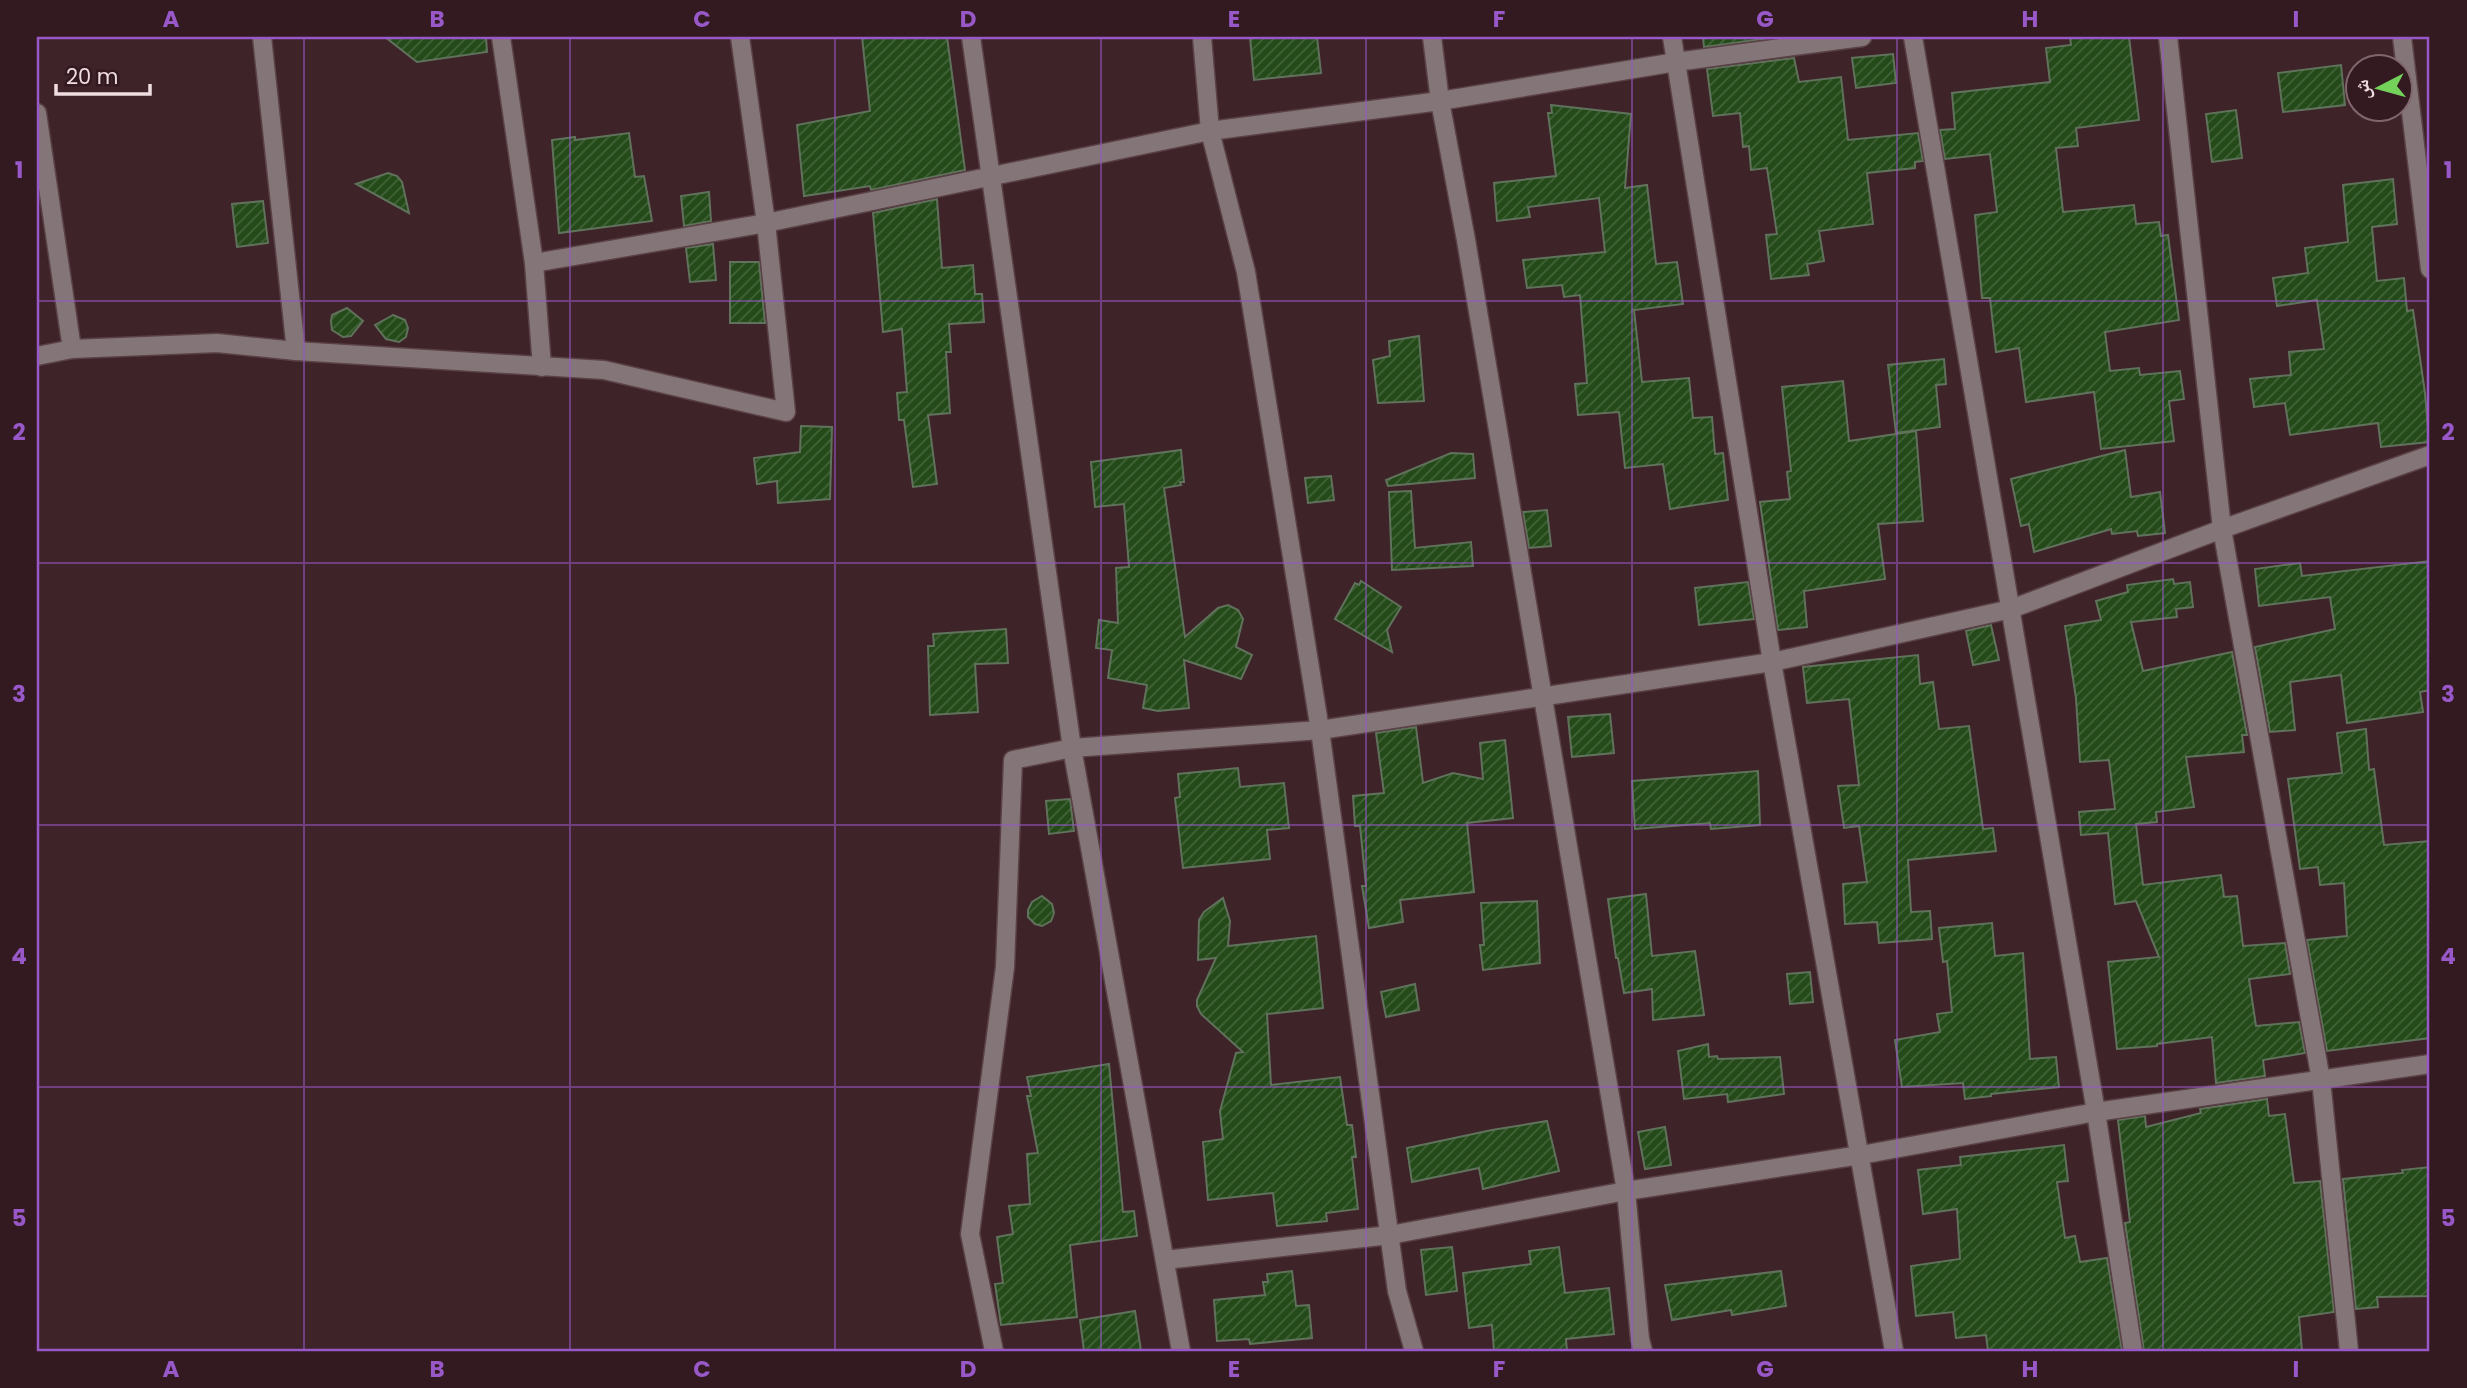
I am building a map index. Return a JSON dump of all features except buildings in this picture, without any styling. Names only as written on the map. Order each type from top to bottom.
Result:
[{"type":"street","points":[[262,37],[296,351]]},
{"type":"street","points":[[501,37],[534,263],[542,367]]},
{"type":"street","points":[[37,356],[72,349],[217,343],[296,351],[604,370],[786,412],[766,223],[740,37]]},
{"type":"street","points":[[971,37],[1072,748],[1181,1351]]},
{"type":"street","points":[[1202,37],[1210,131],[1246,272],[1320,730],[1397,1291],[1414,1351]]},
{"type":"street","points":[[1432,37],[1440,101],[1466,240],[1626,1191],[1643,1351]]},
{"type":"street","points":[[1672,37],[1772,662],[1894,1351]]},
{"type":"street","points":[[534,263],[766,223],[1210,131],[1440,101],[1676,62],[1862,37]]},
{"type":"street","points":[[1913,37],[2096,1112],[2133,1351]]},
{"type":"street","points":[[2168,37],[2222,529],[2321,1080],[2348,1351]]},
{"type":"street","points":[[2402,37],[2430,269]]},
{"type":"street","points":[[37,113],[72,349]]},
{"type":"street","points":[[994,1351],[970,1234],[1006,967],[1013,760],[1072,748],[1320,730],[1772,662],[2011,609],[2222,529],[2430,455]]},
{"type":"street","points":[[1165,1260],[1390,1235],[1626,1191],[1861,1155],[2096,1112],[2430,1064]]}]
